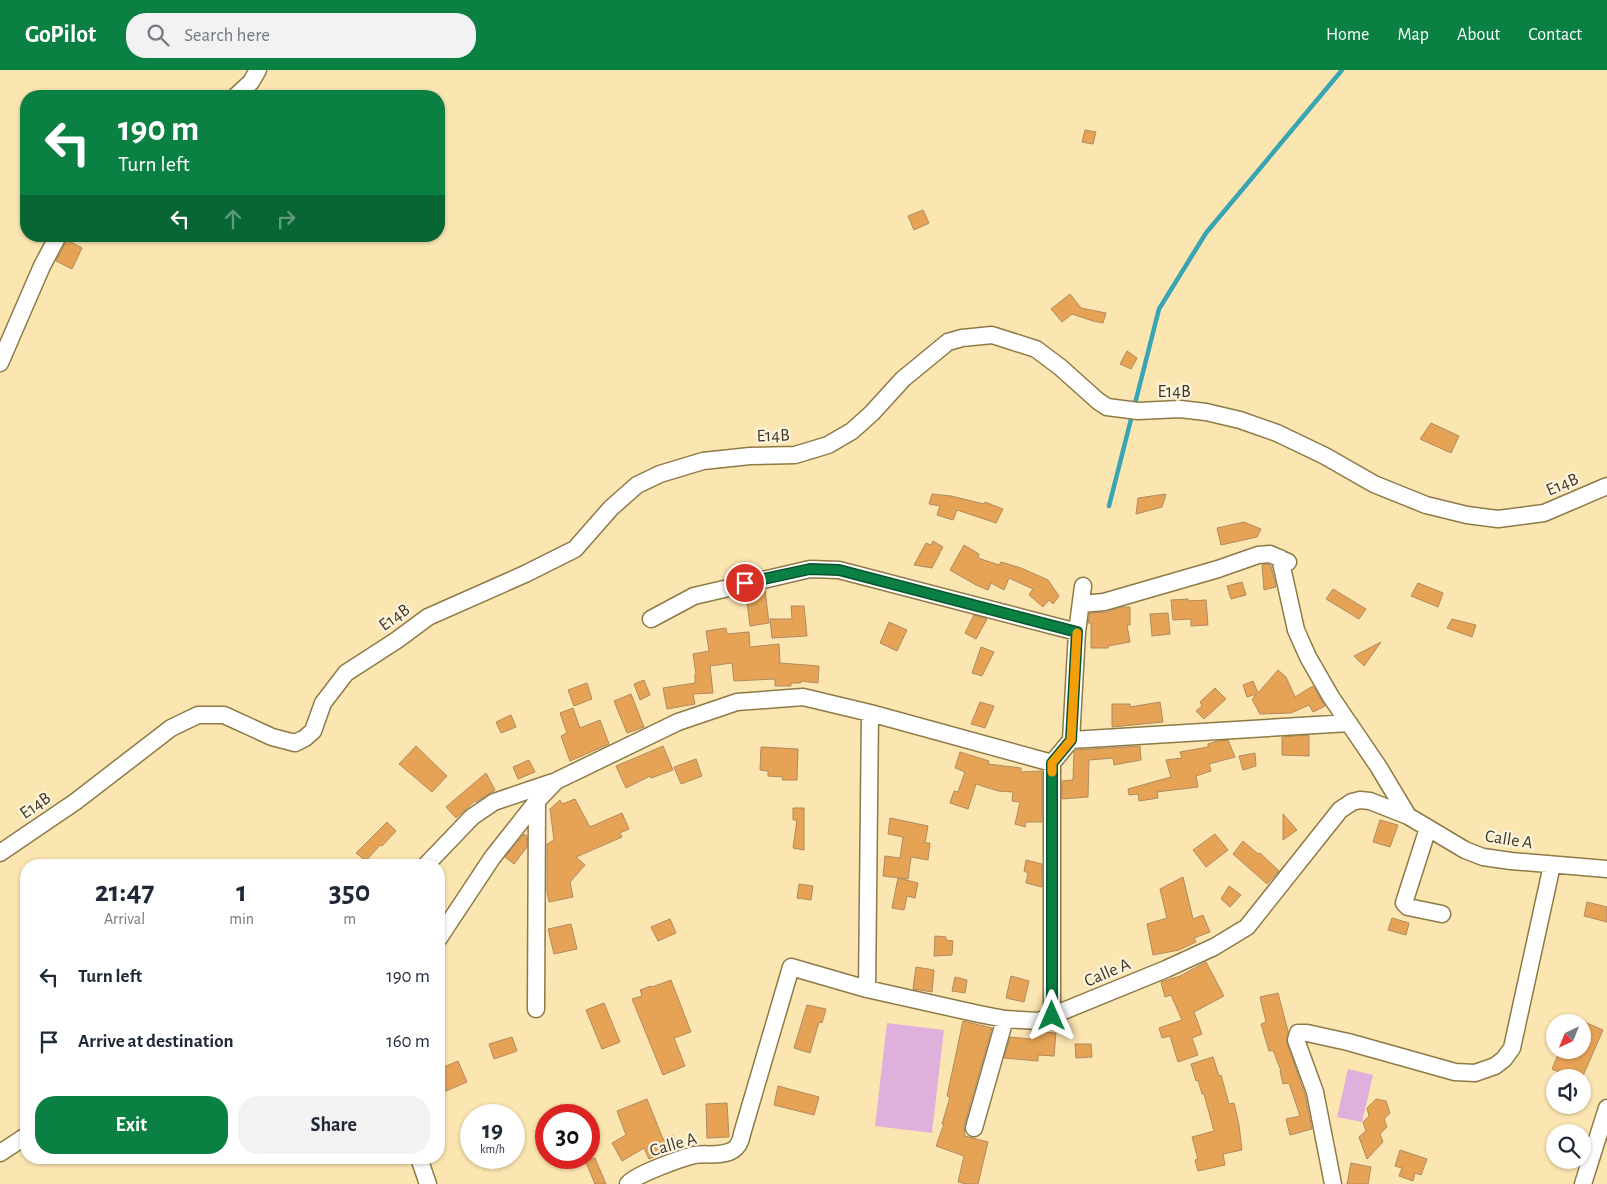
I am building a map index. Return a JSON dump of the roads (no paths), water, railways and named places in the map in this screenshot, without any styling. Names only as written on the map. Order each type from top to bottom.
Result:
[{"type":"street","points":[[242,90],[251,82],[258,70]]},
{"type":"street","points":[[0,364],[42,266],[55,242]]},
{"type":"street","name":"E14B","points":[[0,853],[75,802],[171,728],[198,715],[224,715],[272,737],[295,743],[313,731],[323,703],[346,673],[397,640],[428,617],[525,574],[575,549],[611,508],[637,485],[660,474],[703,461],[750,456],[796,455],[828,445],[852,431],[872,413],[902,379],[948,342],[962,338],[992,336],[1036,349],[1107,408],[1130,410],[1180,409],[1206,412],[1240,420],[1277,433],[1325,456],[1374,484],[1426,505],[1467,515],[1498,519],[1544,513],[1583,498],[1607,486]]},
{"type":"street","points":[[1082,604],[1104,602],[1258,555],[1270,554],[1284,560],[1296,630],[1331,697],[1378,766],[1408,816]]},
{"type":"street","points":[[652,619],[694,596],[810,569],[839,570],[1077,632]]},
{"type":"street","points":[[1052,1016],[1052,763],[1071,740],[1077,632],[1083,586]]},
{"type":"street","points":[[432,859],[472,817],[494,802],[556,781],[678,722],[737,702],[803,697],[870,713],[1052,763]]},
{"type":"street","points":[[867,988],[870,713]]},
{"type":"street","points":[[1071,740],[1349,723]]},
{"type":"street","points":[[445,929],[492,858],[537,801],[556,781]]},
{"type":"street","name":"Calle A","points":[[628,1184],[631,1179],[641,1179],[694,1155],[723,1153],[737,1146],[790,967],[867,988],[1005,1019],[1039,1021],[1166,969],[1214,947],[1247,927],[1340,810],[1352,802],[1360,800],[1370,801],[1408,816],[1465,850],[1483,857],[1607,869]]},
{"type":"street","points":[[536,1009],[537,801]]},
{"type":"street","points":[[1428,828],[1404,903],[1408,907],[1442,914]]},
{"type":"street","points":[[1332,1184],[1315,1092],[1296,1040],[1298,1033],[1307,1033],[1348,1042],[1455,1072],[1475,1073],[1495,1066],[1504,1060],[1512,1048],[1552,865]]},
{"type":"street","points":[[974,1128],[1005,1019]]},
{"type":"street","points":[[1583,1184],[1607,1108]]},
{"type":"street","points":[[0,1153],[20,1140]]},
{"type":"street","points":[[421,1164],[428,1184]]},
{"type":"waterway","points":[[1109,506],[1159,309],[1206,233],[1342,70]]}]
